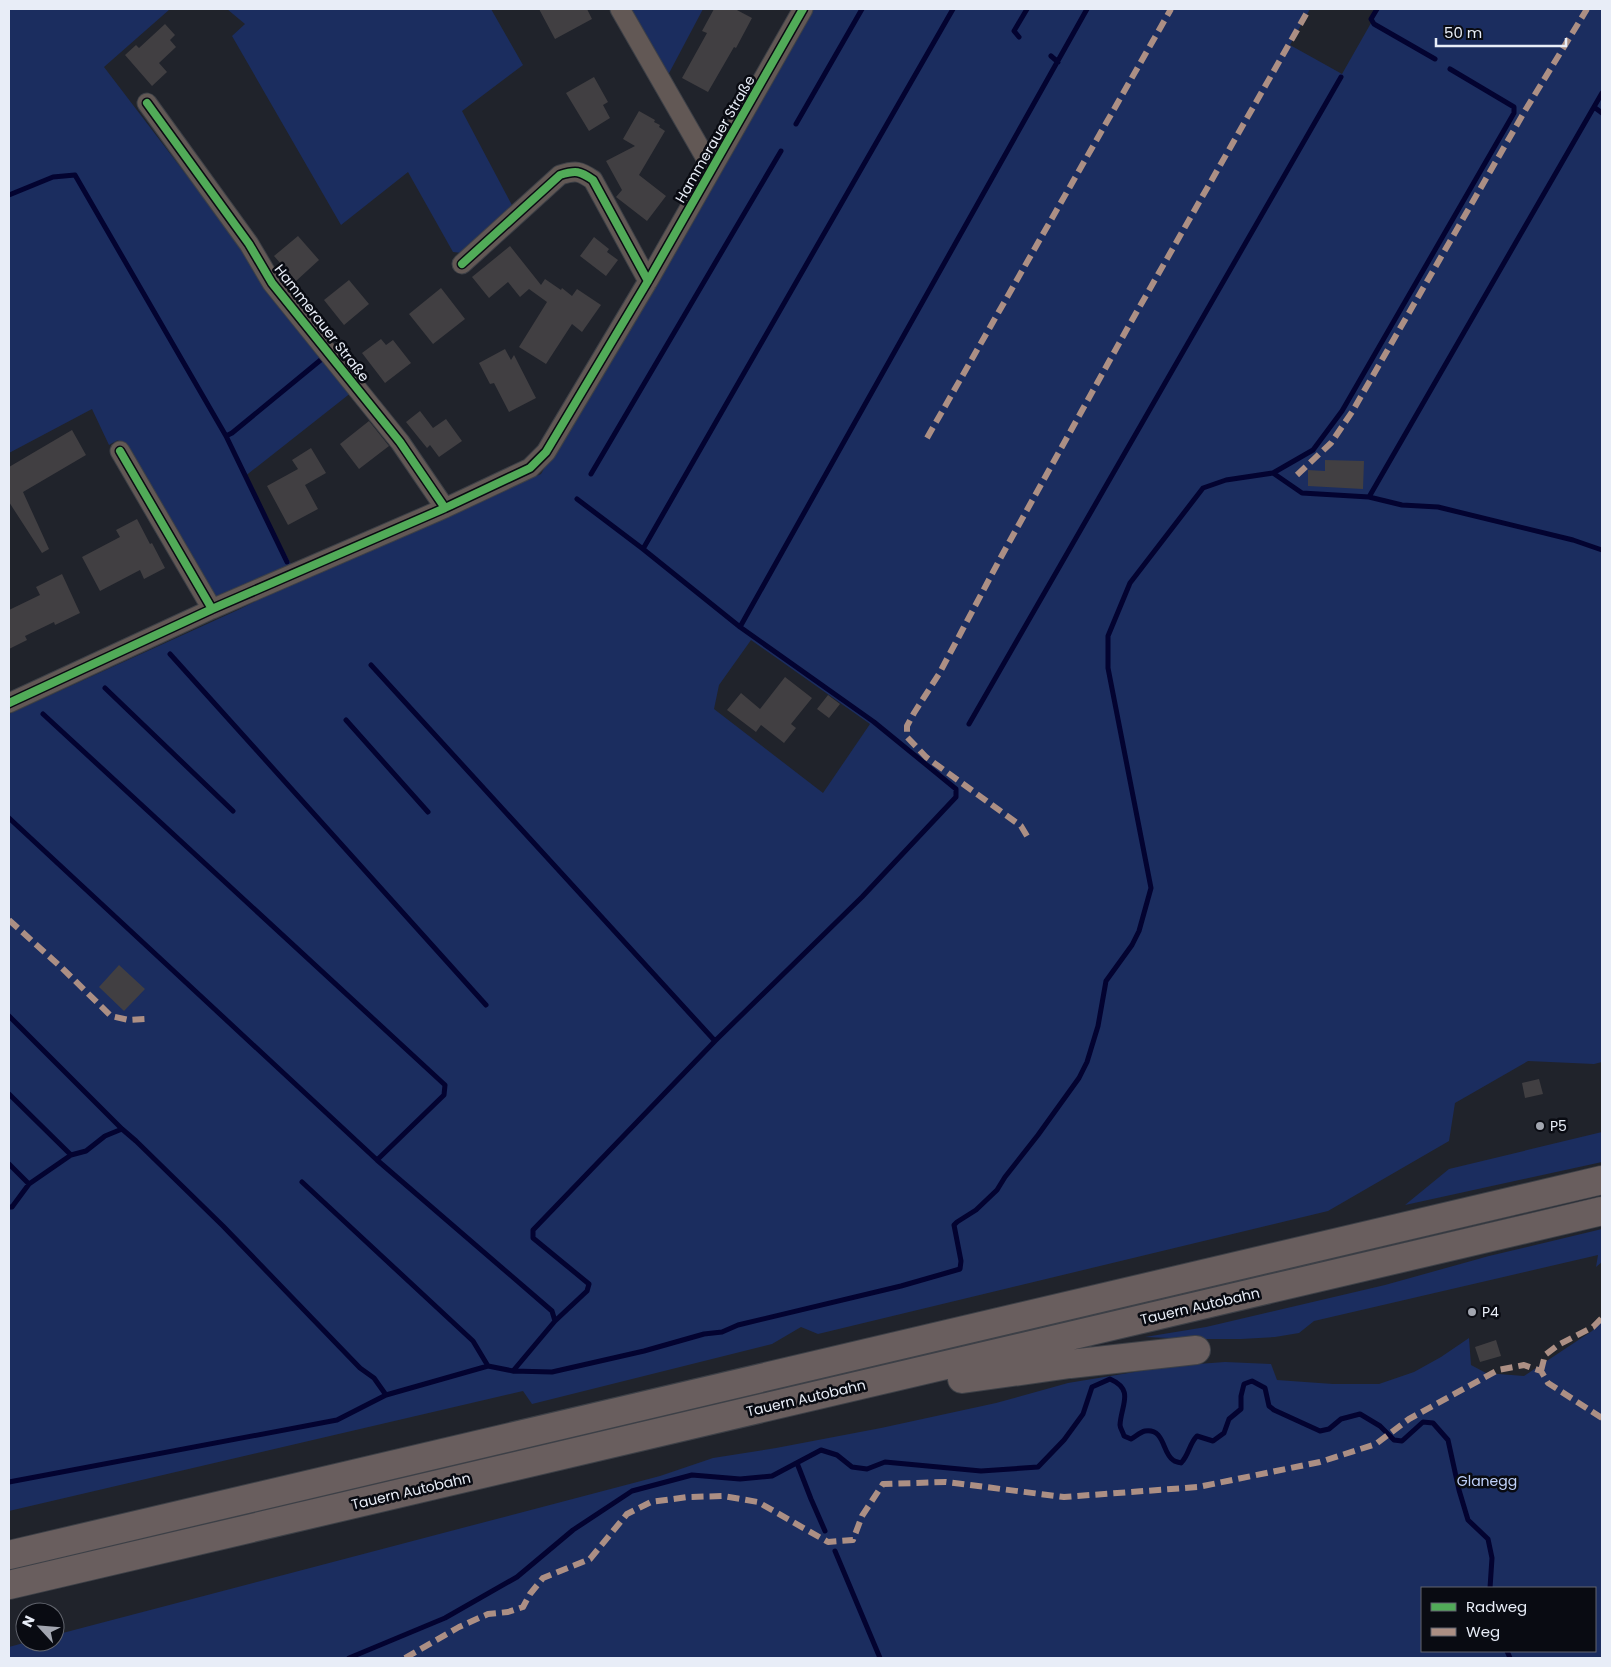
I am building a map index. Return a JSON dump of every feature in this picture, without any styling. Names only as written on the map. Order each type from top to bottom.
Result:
[{"type":"highway","points":[[9,1554],[1602,1180]]},
{"type":"highway","name":"Tauern Autobahn","points":[[9,1585],[1602,1211]]},
{"type":"highway","points":[[1281,1256],[1307,1235]]},
{"type":"highway","points":[[878,1382],[900,1390],[982,1375],[1196,1350]]},
{"type":"street","points":[[620,9],[712,169]]},
{"type":"street","name":"Hammerauer Straße","points":[[9,703],[212,609],[445,508],[530,468],[546,452],[648,281],[803,9]]},
{"type":"street","name":"Hammerauer Straße","points":[[147,103],[250,244],[272,282],[400,442],[445,508]]},
{"type":"street","points":[[462,264],[560,175],[571,171],[581,172],[594,180],[648,281]]},
{"type":"street","points":[[120,451],[212,609]]},
{"type":"green space","points":[[9,9],[170,9],[104,67],[352,392],[244,477],[292,566],[216,600],[118,440],[109,445],[92,409],[9,453]]},
{"type":"green space","points":[[227,9],[491,9],[523,65],[462,111],[514,209],[462,253],[453,252],[408,172],[341,225],[232,36],[245,24]]},
{"type":"green space","points":[[629,9],[703,9],[667,77]]},
{"type":"green space","points":[[804,9],[1310,9],[1290,45],[1342,74],[1379,9],[1602,9],[1602,1062],[1594,1064],[1528,1061],[1455,1103],[1449,1141],[1328,1211],[818,1334],[801,1327],[772,1344],[532,1404],[523,1391],[9,1511],[9,714],[240,609],[302,578],[541,474]],"holes":[[[751,640],[870,724],[823,793],[714,709],[719,685]]]},
{"type":"green space","points":[[1602,1132],[1602,1162],[1405,1205],[1449,1169]]},
{"type":"green space","points":[[1602,1229],[1602,1262],[1596,1267],[1598,1255],[1314,1321],[1299,1333],[1275,1337],[1193,1339],[1145,1337],[1206,1327],[1385,1285],[1489,1256]]},
{"type":"green space","name":"Glanegg","points":[[1602,1321],[1602,1658],[9,1658],[9,1647],[15,1645],[15,1652],[65,1652],[65,1632],[660,1476],[713,1458],[881,1428],[996,1403],[1068,1383],[1171,1366],[1225,1362],[1271,1364],[1277,1380],[1333,1384],[1379,1384],[1414,1372],[1469,1338],[1471,1365],[1486,1373],[1524,1376],[1592,1331]]},
{"type":"building","points":[[539,9],[587,9],[592,19],[555,39]]},
{"type":"building","points":[[714,9],[735,9],[752,18],[736,48],[734,47],[708,92],[682,78],[707,33],[702,31]]},
{"type":"building","points":[[165,24],[175,35],[170,40],[176,47],[159,63],[167,72],[152,86],[125,55],[136,45],[139,48]]},
{"type":"building","points":[[594,77],[608,102],[603,105],[610,118],[589,131],[566,93]]},
{"type":"building","points":[[639,111],[655,120],[654,122],[665,131],[639,175],[666,196],[647,221],[616,197],[622,190],[606,161],[635,146],[623,139]]},
{"type":"building","points":[[298,236],[319,260],[296,281],[274,256]]},
{"type":"building","points":[[594,237],[609,249],[607,252],[618,260],[606,276],[580,256]]},
{"type":"building","points":[[510,246],[541,285],[545,279],[572,296],[577,289],[601,305],[582,332],[572,324],[546,364],[519,347],[547,302],[529,289],[520,297],[508,282],[489,298],[472,277]]},
{"type":"building","points":[[349,280],[369,304],[344,325],[324,300]]},
{"type":"building","points":[[441,288],[465,319],[433,344],[409,314]]},
{"type":"building","points":[[381,339],[386,345],[393,340],[411,363],[385,383],[362,353]]},
{"type":"building","points":[[505,349],[511,360],[514,355],[536,398],[509,412],[494,383],[490,384],[479,363]]},
{"type":"building","points":[[420,411],[433,428],[446,419],[462,441],[439,457],[430,445],[427,448],[406,422]]},
{"type":"building","points":[[369,421],[389,446],[359,469],[340,444]]},
{"type":"building","points":[[72,430],[86,455],[23,492],[49,549],[42,553],[9,502],[9,467]]},
{"type":"building","points":[[311,448],[326,473],[305,485],[318,509],[288,525],[267,486],[298,469],[292,460]]},
{"type":"building","points":[[1325,460],[1364,461],[1363,489],[1308,486],[1308,470],[1325,471]]},
{"type":"building","points":[[137,519],[165,568],[144,579],[140,570],[100,591],[82,557],[120,537],[116,530]]},
{"type":"building","points":[[62,574],[80,613],[55,625],[54,622],[25,636],[27,640],[9,649],[9,610],[40,595],[36,587]]},
{"type":"building","points":[[785,677],[812,698],[791,724],[796,728],[784,743],[761,725],[756,732],[727,710],[741,693],[760,709]]},
{"type":"building","points":[[828,695],[840,704],[829,718],[817,709]]},
{"type":"building","points":[[119,965],[145,989],[124,1011],[99,987]]},
{"type":"building","points":[[1539,1079],[1543,1094],[1525,1098],[1522,1083]]},
{"type":"building","points":[[1496,1340],[1501,1356],[1480,1362],[1475,1347]]},
{"type":"waterway","points":[[796,124],[862,9]]},
{"type":"waterway","points":[[643,549],[953,9]]},
{"type":"waterway","points":[[1019,37],[1014,31],[1027,9]]},
{"type":"waterway","points":[[740,627],[1087,9]]},
{"type":"waterway","points":[[1377,9],[1371,19],[1374,24],[1435,59]]},
{"type":"waterway","points":[[1051,56],[1058,62]]},
{"type":"waterway","points":[[9,1482],[337,1420],[386,1395],[488,1366],[513,1371],[552,1372],[644,1351],[704,1334],[722,1332],[738,1325],[901,1286],[960,1269],[961,1261],[954,1225],[976,1210],[997,1190],[1079,1078],[1087,1062],[1098,1026],[1106,981],[1132,945],[1139,931],[1151,888],[1108,668],[1108,636],[1130,583],[1203,488],[1226,480],[1273,473],[1313,450],[1342,411],[1514,113],[1514,107],[1450,69]]},
{"type":"waterway","points":[[969,724],[1341,77]]},
{"type":"waterway","points":[[1369,497],[1602,93]]},
{"type":"waterway","points":[[1594,107],[1602,113]]},
{"type":"waterway","points":[[591,474],[781,151]]},
{"type":"waterway","points":[[9,195],[53,177],[75,175],[226,436],[287,562]]},
{"type":"waterway","points":[[226,436],[323,358]]},
{"type":"waterway","points":[[1273,473],[1302,493],[1369,497],[1402,505],[1438,507],[1573,540],[1602,550]]},
{"type":"waterway","points":[[513,1371],[555,1321],[587,1291],[589,1284],[533,1238],[533,1230],[715,1041],[862,897],[956,797],[956,789],[874,722],[740,627],[577,499]]},
{"type":"waterway","points":[[170,654],[486,1005]]},
{"type":"waterway","points":[[371,665],[715,1041]]},
{"type":"waterway","points":[[105,688],[233,811]]},
{"type":"waterway","points":[[43,714],[445,1085],[444,1095],[377,1160]]},
{"type":"waterway","points":[[346,720],[428,812]]},
{"type":"waterway","points":[[9,818],[377,1160],[552,1311],[555,1321]]},
{"type":"waterway","points":[[9,1016],[122,1129],[223,1226],[360,1368],[374,1378],[386,1395]]},
{"type":"waterway","points":[[9,1094],[71,1155]]},
{"type":"waterway","points":[[9,1207],[12,1207],[29,1184],[71,1155],[86,1151],[105,1136],[122,1129]]},
{"type":"waterway","points":[[9,1164],[29,1184]]},
{"type":"waterway","points":[[302,1182],[473,1341],[488,1366]]},
{"type":"waterway","points":[[349,1658],[445,1618],[517,1577],[573,1530],[632,1491],[692,1475],[740,1479],[772,1476],[821,1450],[837,1455],[852,1467],[867,1469],[885,1462],[981,1471],[1038,1467],[1064,1440],[1083,1414],[1092,1387],[1110,1379],[1118,1383],[1124,1393],[1125,1399],[1120,1425],[1124,1436],[1131,1439],[1145,1431],[1156,1433],[1160,1437],[1169,1457],[1181,1463],[1197,1436],[1213,1441],[1224,1433],[1229,1419],[1241,1409],[1241,1396],[1244,1384],[1252,1381],[1265,1388],[1269,1406],[1274,1410],[1320,1431],[1329,1429],[1341,1419],[1360,1414],[1380,1426],[1394,1440],[1402,1441],[1423,1422],[1433,1423],[1448,1440],[1468,1520],[1488,1539],[1492,1558],[1490,1587]]},
{"type":"waterway","points":[[797,1463],[825,1531]]},
{"type":"waterway","points":[[835,1551],[880,1658]]},
{"type":"waterway","points":[[1507,1652],[1510,1658]]},
{"type":"marked path","points":[[927,438],[1171,9]]},
{"type":"marked path","points":[[1027,836],[1021,826],[926,757],[907,737],[907,726],[939,674],[1001,557],[1127,329],[1309,9]]},
{"type":"marked path","points":[[1297,475],[1331,443],[1352,412],[1526,109],[1587,9]]},
{"type":"marked path","points":[[9,920],[111,1016],[129,1020],[146,1019]]},
{"type":"marked path","points":[[1541,1371],[1545,1355],[1558,1345],[1593,1327],[1602,1318]]},
{"type":"marked path","points":[[405,1658],[459,1627],[488,1614],[508,1612],[523,1607],[530,1594],[543,1578],[590,1559],[627,1514],[651,1502],[688,1497],[723,1496],[758,1502],[828,1542],[853,1540],[862,1516],[883,1484],[946,1482],[1064,1497],[1198,1487],[1320,1462],[1376,1444],[1409,1419],[1498,1370],[1524,1365],[1541,1371],[1548,1383],[1602,1418]]},
{"type":"cycle path","points":[[9,703],[212,609],[445,508],[530,468],[546,452],[648,281],[803,9]]},
{"type":"cycle path","points":[[147,103],[249,244],[272,283],[400,442],[445,508]]},
{"type":"cycle path","points":[[462,264],[560,175],[578,172],[593,180],[648,281]]},
{"type":"cycle path","points":[[120,451],[212,609]]},
{"type":"place","name":"P5","points":[[1540,1126]]},
{"type":"place","name":"P4","points":[[1472,1312]]}]
